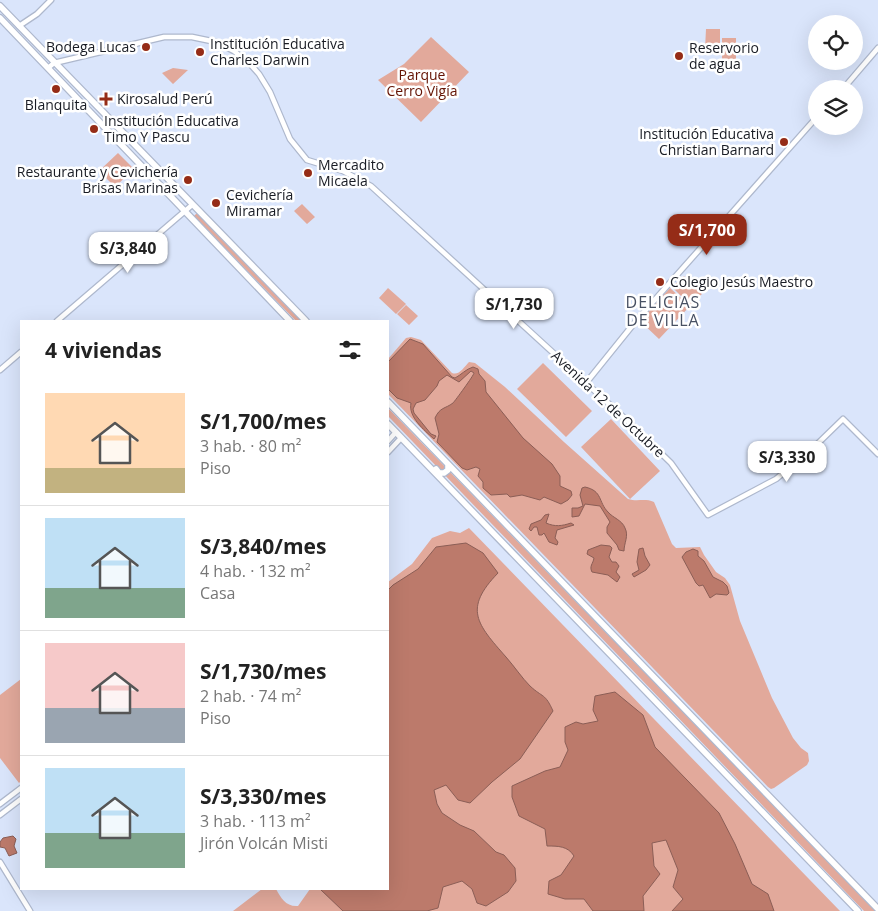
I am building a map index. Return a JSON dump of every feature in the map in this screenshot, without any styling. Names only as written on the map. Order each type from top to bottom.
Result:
[{"type":"main road","points":[[0,6],[305,320]]},
{"type":"main road","points":[[0,18],[289,320]]},
{"type":"main road","points":[[389,403],[878,908]]},
{"type":"main road","points":[[389,425],[858,911]]},
{"type":"main road","points":[[422,460],[428,461],[441,473],[447,471],[448,464]]},
{"type":"street","points":[[19,26],[37,14],[51,0]]},
{"type":"street","name":"Avenida 12 de Octubre","points":[[48,68],[54,63],[173,36],[203,38],[216,42],[234,52],[250,64],[264,81],[290,139],[307,160],[352,175],[371,186],[671,463],[708,514],[776,479],[809,452],[843,419],[878,454]]},
{"type":"street","points":[[851,80],[878,48]]},
{"type":"street","points":[[586,383],[636,321],[808,127]]},
{"type":"street","points":[[58,320],[192,205]]},
{"type":"street","points":[[0,370],[20,353]]},
{"type":"street","points":[[389,441],[396,432]]},
{"type":"street","points":[[389,451],[400,438]]},
{"type":"street","points":[[0,804],[20,789]]},
{"type":"street","points":[[0,815],[20,800]]},
{"type":"street","points":[[0,862],[30,911]]},
{"type":"green space","points":[[706,29],[720,29],[720,49],[705,49]]},
{"type":"green space","name":"Parque Cerro Vigía","points":[[431,37],[469,72],[421,122],[378,80],[404,64]]},
{"type":"green space","points":[[722,38],[736,38],[736,63],[722,63]]},
{"type":"green space","points":[[173,68],[188,70],[173,84],[162,73]]},
{"type":"green space","points":[[118,153],[134,169],[115,187],[99,171]]},
{"type":"green space","points":[[302,204],[315,217],[307,224],[294,211]]},
{"type":"green space","points":[[198,212],[302,320],[295,320],[194,216]]},
{"type":"green space","points":[[684,276],[702,294],[690,305],[672,287]]},
{"type":"green space","points":[[388,288],[406,304],[396,314],[379,298]]},
{"type":"green space","points":[[670,288],[690,306],[659,339],[640,321]]},
{"type":"green space","points":[[406,305],[418,316],[409,325],[397,314]]},
{"type":"green space","points":[[411,337],[421,340],[452,373],[459,372],[469,362],[475,363],[505,387],[628,499],[654,502],[672,544],[676,548],[700,547],[716,572],[725,578],[730,585],[740,621],[772,698],[793,738],[808,753],[809,761],[807,765],[774,788],[768,787],[389,395],[389,358],[406,338]]},
{"type":"green space","points":[[543,363],[592,411],[566,437],[517,389]]},
{"type":"green space","points":[[389,409],[876,911],[864,911],[389,417]]},
{"type":"green space","points":[[611,419],[660,471],[630,499],[581,447]]},
{"type":"green space","points":[[469,528],[840,911],[233,911],[261,890],[277,890],[287,903],[298,906],[309,890],[389,890],[389,581],[412,564],[432,538],[450,531],[460,533]]},
{"type":"green space","points":[[20,680],[19,783],[0,758],[0,695]]},
{"type":"shaded area","points":[[410,339],[423,344],[452,377],[455,378],[473,367],[478,369],[479,374],[485,381],[486,392],[523,438],[552,464],[560,476],[560,486],[571,491],[572,495],[561,504],[544,497],[540,500],[522,495],[510,497],[507,494],[491,495],[483,488],[483,482],[478,476],[480,469],[476,467],[467,470],[462,468],[437,442],[439,434],[435,418],[437,414],[453,403],[474,373],[471,371],[459,382],[447,375],[439,381],[425,400],[416,403],[413,409],[414,413],[431,434],[436,436],[434,439],[414,418],[411,403],[397,398],[389,390],[389,361]]},
{"type":"shaded area","points":[[585,487],[595,491],[608,512],[624,525],[627,534],[624,551],[619,550],[607,533],[607,527],[610,522],[600,506],[585,504],[579,516],[572,517],[572,508],[583,506],[580,495],[582,488]]},
{"type":"shaded area","points":[[549,514],[546,523],[555,526],[571,523],[574,525],[557,530],[555,538],[558,542],[557,545],[549,542],[544,533],[539,535],[537,527],[534,527],[531,531],[529,529],[531,524]]},
{"type":"shaded area","points":[[466,543],[483,553],[498,573],[480,597],[478,616],[481,625],[527,683],[546,698],[553,711],[520,759],[470,803],[458,800],[446,785],[434,790],[437,804],[442,813],[460,825],[474,831],[496,852],[504,855],[515,868],[516,881],[508,892],[486,906],[477,903],[472,889],[462,881],[443,887],[438,908],[427,911],[343,911],[321,890],[389,890],[389,589],[418,569],[436,547]]},
{"type":"shaded area","points":[[601,545],[612,548],[609,557],[612,562],[616,562],[619,566],[616,572],[620,577],[617,582],[608,575],[592,572],[591,570],[594,558],[587,554],[588,550]]},
{"type":"shaded area","points":[[643,548],[650,565],[646,570],[634,577],[632,574],[639,570],[637,562],[639,549]]},
{"type":"shaded area","points":[[693,549],[698,551],[698,556],[704,561],[713,577],[727,586],[729,593],[727,595],[716,594],[710,598],[703,585],[699,586],[696,583],[682,557],[686,552]]},
{"type":"shaded area","points":[[615,692],[643,715],[655,747],[719,813],[752,884],[768,894],[774,911],[672,911],[683,899],[673,887],[678,870],[666,840],[652,843],[654,866],[660,874],[643,896],[644,911],[593,911],[584,899],[565,899],[548,894],[549,881],[561,875],[574,856],[566,848],[547,846],[545,829],[519,816],[512,797],[512,786],[545,771],[560,767],[568,750],[565,742],[565,727],[576,722],[583,724],[598,721],[593,710],[595,696]]},
{"type":"shaded area","points":[[13,836],[16,839],[14,846],[17,853],[9,856],[5,848],[0,847],[0,842],[3,838]]},
{"type":"place","name":"Bodega Lucas","points":[[146,47]]},
{"type":"place","name":"Institución Educativa Charles Darwin","points":[[200,52]]},
{"type":"place","name":"Reservorio de agua","points":[[679,56]]},
{"type":"place","name":"Blanquita","points":[[56,89]]},
{"type":"place","name":"Kirosalud Perú","points":[[106,99]]},
{"type":"place","name":"Institución Educativa Timo Y Pascu","points":[[94,129]]},
{"type":"place","name":"Institución Educativa Christian Barnard","points":[[784,142]]},
{"type":"place","name":"Mercadito Micaela","points":[[308,173]]},
{"type":"place","name":"Restaurante y Cevichería Brisas Marinas","points":[[188,180]]},
{"type":"place","name":"Cevichería Miramar","points":[[216,203]]},
{"type":"place","name":"Colegio Jesús Maestro","points":[[660,282]]},
{"type":"district","name":"DELICIAS DE VILLA","points":[[663,311]]}]
